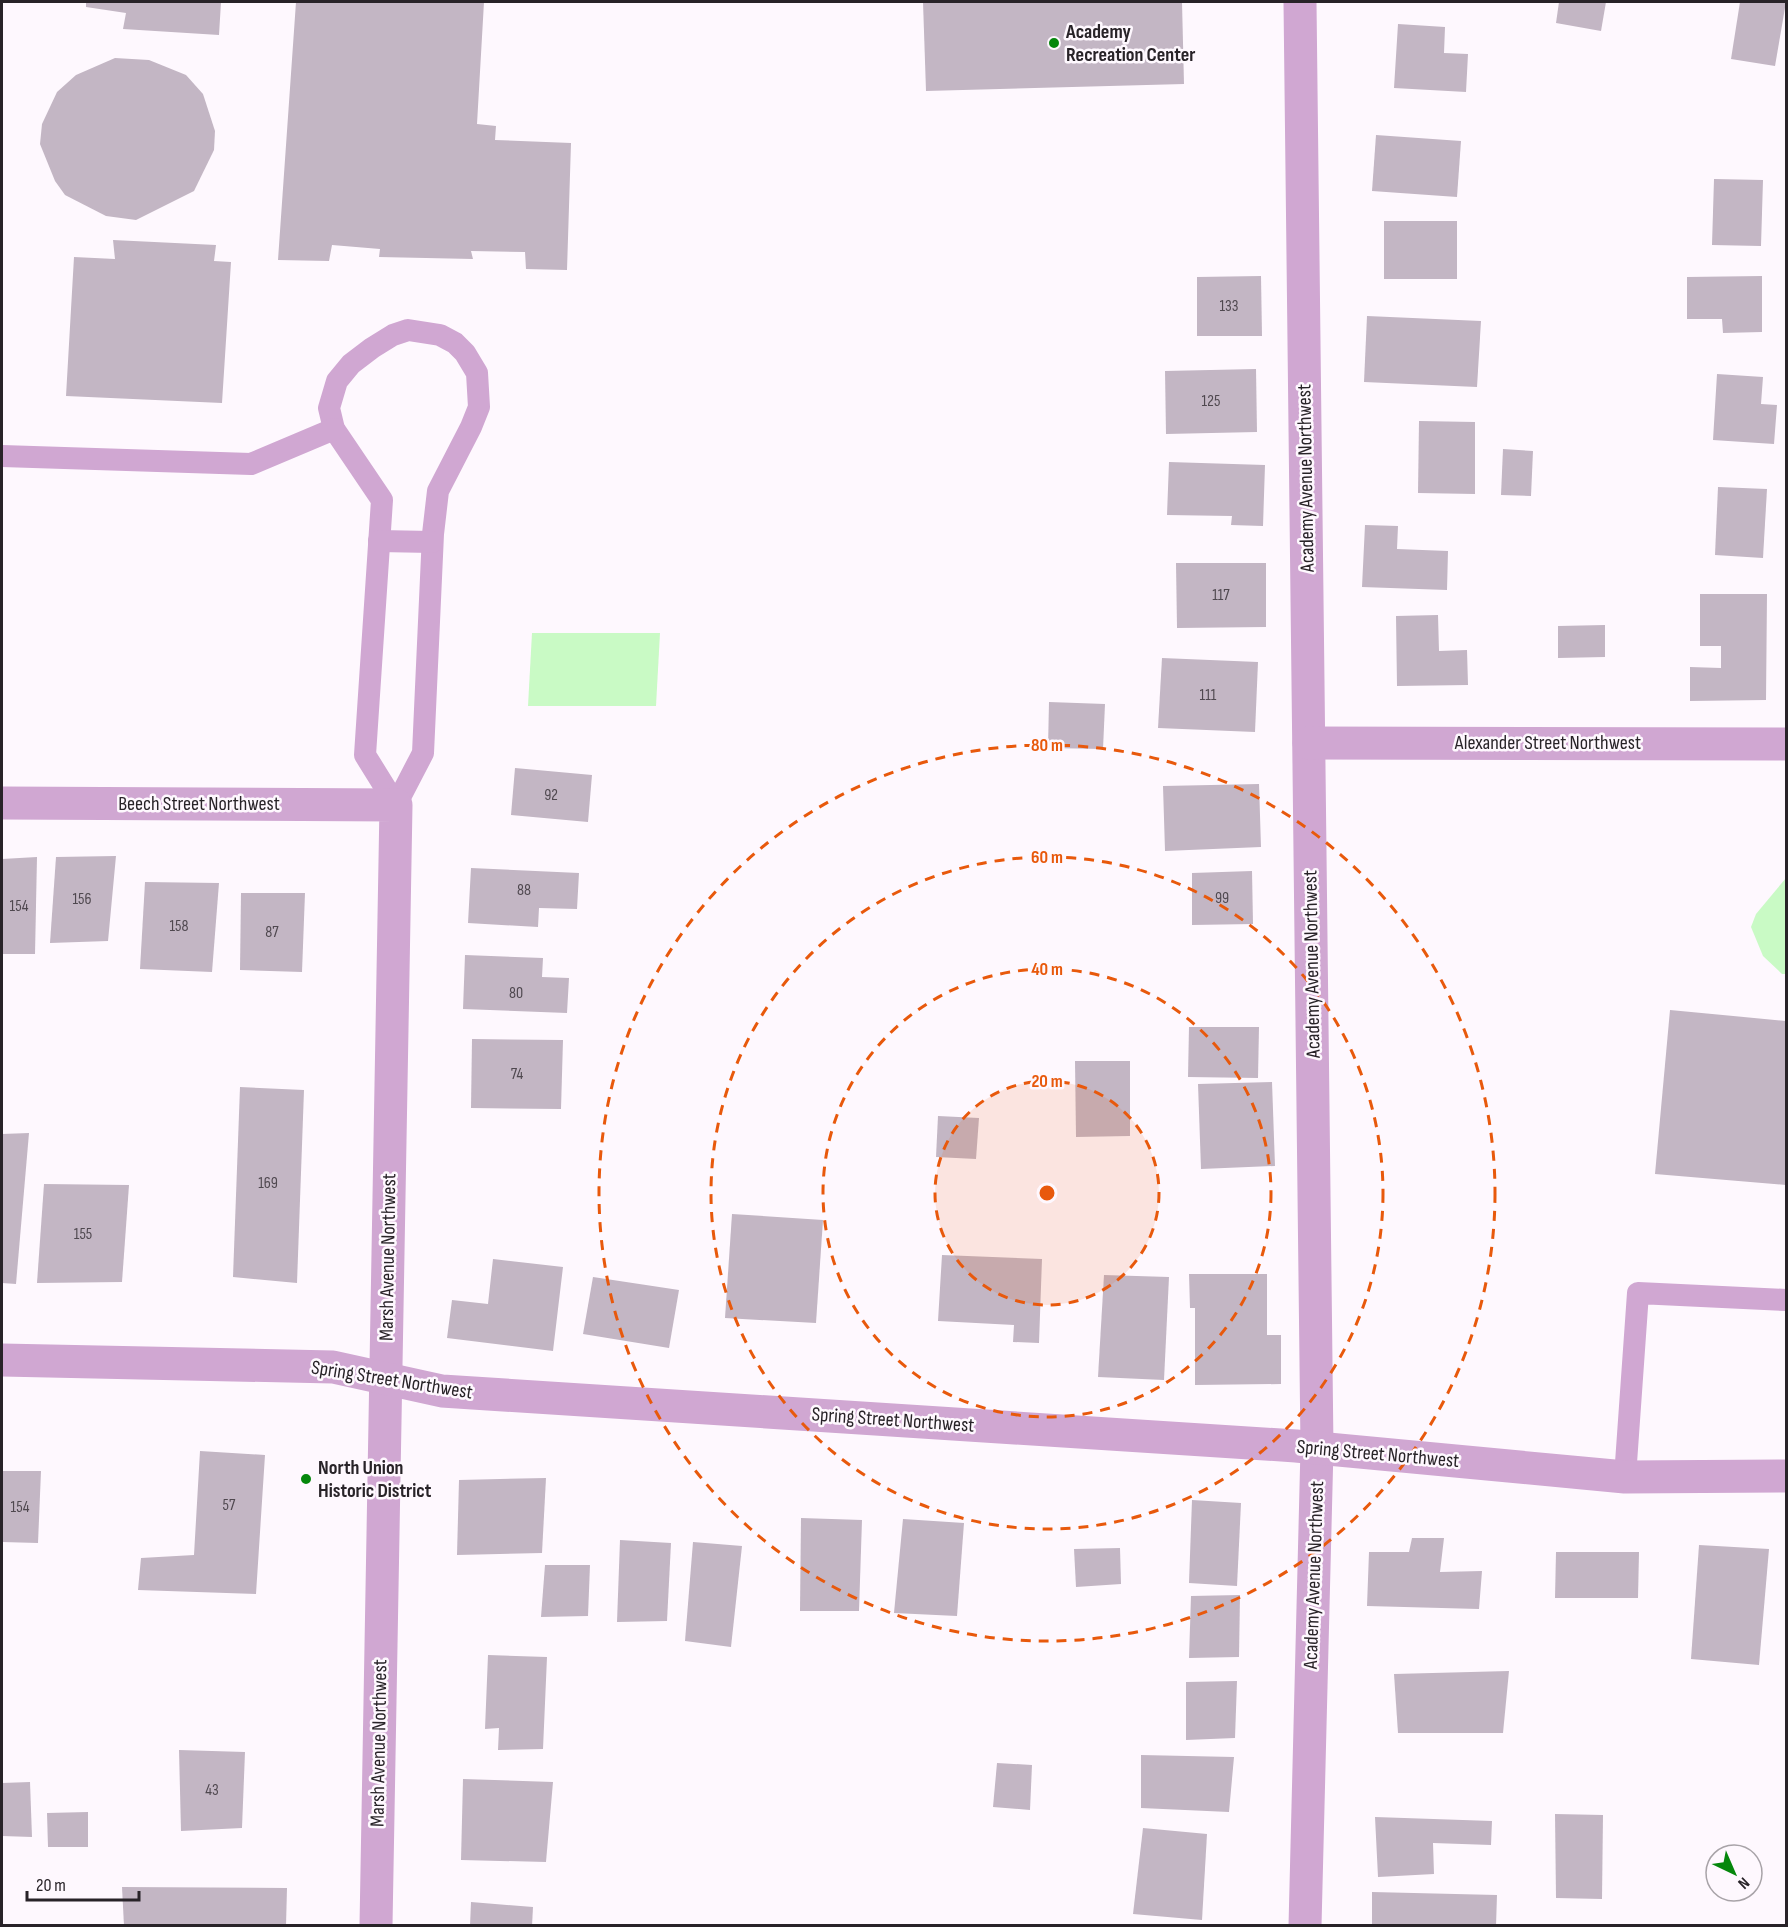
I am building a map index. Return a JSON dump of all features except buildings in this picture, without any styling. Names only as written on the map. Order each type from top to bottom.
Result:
[{"type":"street","name":"Academy Avenue Northwest","points":[[1300,2],[1317,1448],[1305,1926]]},
{"type":"street","name":"Alexander Street Northwest","points":[[1309,743],[1786,744]]},
{"type":"street","name":"Beech Street Northwest","points":[[2,803],[396,805]]},
{"type":"street","name":"Marsh Avenue Northwest","points":[[376,1926],[396,805]]},
{"type":"street","name":"Spring Street Northwest","points":[[2,1360],[333,1367],[442,1391],[1317,1448],[1625,1477],[1786,1476]]},
{"type":"lane","points":[[408,330],[440,335],[465,353],[477,373],[479,407],[438,491],[432,542],[423,753],[396,805],[365,755],[382,500],[334,429],[329,408],[337,381],[351,364],[393,335],[408,330]]},
{"type":"lane","points":[[2,456],[251,464],[334,429]]},
{"type":"lane","points":[[379,541],[432,542]]},
{"type":"lane","points":[[1625,1477],[1638,1293],[1786,1304]]},
{"type":"green space","points":[[532,633],[660,633],[656,706],[528,706]]},
{"type":"green space","points":[[1786,878],[1786,974],[1782,974],[1763,956],[1751,927],[1756,914]]},
{"type":"place","name":"Academy Recreation Center","points":[[1054,43]]},
{"type":"place","name":"North Union Historic District","points":[[306,1479]]}]
